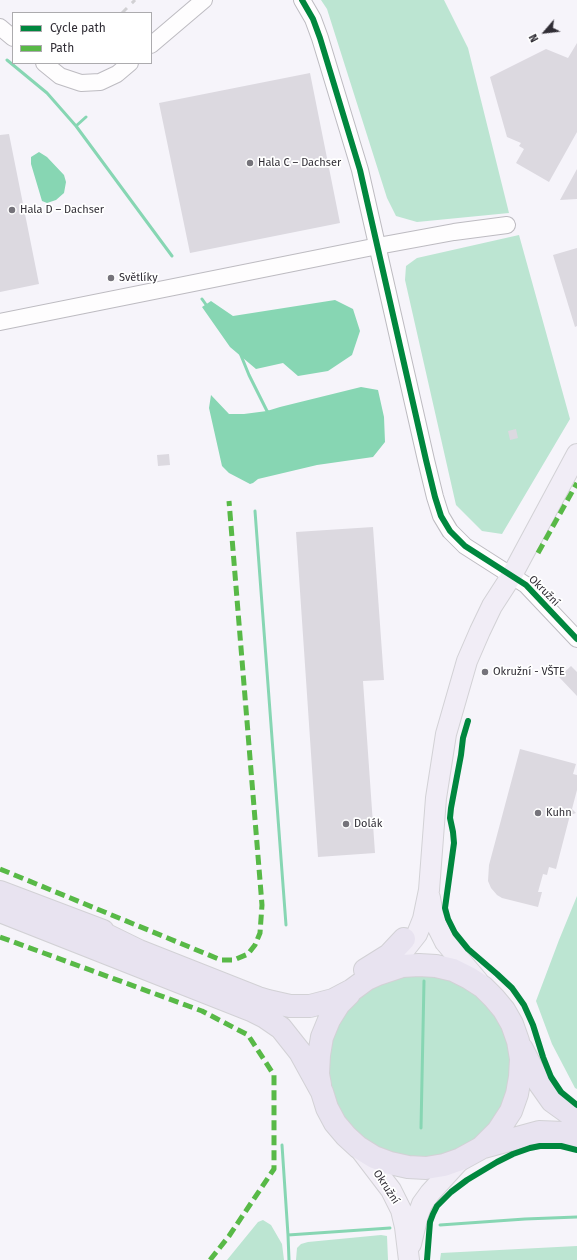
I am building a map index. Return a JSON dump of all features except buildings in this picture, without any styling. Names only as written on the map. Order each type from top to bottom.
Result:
[{"type":"highway","points":[[0,892],[90,927],[148,945],[239,981],[276,993],[293,996],[313,995],[328,991],[342,984],[388,955],[404,939]]},
{"type":"highway","points":[[0,911],[251,1010],[265,1017],[281,1028],[290,1038],[300,1052],[322,1092]]},
{"type":"highway","points":[[90,927],[139,951],[276,1004],[296,1006],[318,1005],[352,990],[367,979],[402,966],[436,966],[453,970],[483,987],[504,1010],[540,1084],[552,1101],[577,1119]]},
{"type":"highway","points":[[352,990],[332,1014],[322,1037],[318,1074],[327,1108],[335,1123],[358,1147],[374,1157],[390,1164],[426,1168],[461,1159],[481,1148],[539,1132],[564,1133],[577,1136]]},
{"type":"highway","points":[[481,1148],[498,1131],[511,1111],[517,1094],[521,1059],[518,1041]]},
{"type":"main road","name":"Okružní","points":[[389,970],[417,934],[423,919],[429,890],[431,847],[436,798],[446,734],[467,661],[492,606],[512,575],[577,454]]},
{"type":"main road","points":[[404,939],[417,916],[431,847]]},
{"type":"main road","name":"Okružní","points":[[429,890],[433,915],[445,942],[483,987]]},
{"type":"main road","name":"Okružní","points":[[358,1147],[391,1190],[401,1210],[409,1257]]},
{"type":"main road","name":"Okružní","points":[[409,1257],[418,1215],[422,1204],[461,1159]]},
{"type":"street","points":[[152,44],[204,0]]},
{"type":"street","points":[[302,0],[313,19],[320,38],[360,170],[426,460],[441,516],[450,531],[465,546],[512,575]]},
{"type":"street","points":[[0,28],[12,37]]},
{"type":"street","points":[[45,64],[60,76],[81,83],[100,82],[117,74],[129,64]]},
{"type":"street","points":[[0,322],[378,246],[454,232],[506,225]]},
{"type":"street","name":"Okružní","points":[[512,575],[526,585],[577,639]]},
{"type":"shaded area","points":[[321,0],[444,0],[468,48],[509,213],[417,222],[396,216],[387,198],[327,9]]},
{"type":"shaded area","points":[[39,152],[47,157],[64,175],[66,182],[64,193],[56,200],[47,203],[42,201],[31,164],[31,157]]},
{"type":"shaded area","points":[[519,235],[570,419],[502,534],[482,531],[456,505],[405,280],[406,266],[417,258]]},
{"type":"shaded area","points":[[335,300],[353,309],[360,331],[352,355],[328,371],[298,376],[283,363],[256,369],[230,347],[202,307],[211,301],[233,316]]},
{"type":"shaded area","points":[[361,387],[378,390],[384,417],[385,442],[373,457],[317,465],[258,479],[250,484],[229,473],[222,466],[209,408],[211,395],[229,414],[244,414],[267,411]]},
{"type":"shaded area","points":[[577,896],[577,1089],[575,1088],[552,1044],[536,1001]]},
{"type":"shaded area","points":[[410,975],[428,975],[446,979],[470,990],[490,1008],[496,1016],[507,1040],[511,1058],[511,1076],[504,1102],[496,1118],[478,1138],[470,1144],[446,1155],[428,1159],[410,1159],[392,1155],[368,1144],[348,1126],[342,1118],[331,1094],[327,1076],[327,1058],[331,1040],[342,1016],[360,996],[368,990],[392,979]]},
{"type":"shaded area","points":[[263,1220],[271,1225],[282,1244],[284,1260],[227,1260],[258,1222]]},
{"type":"shaded area","points":[[381,1235],[387,1236],[388,1260],[296,1260],[297,1248],[301,1244],[308,1242]]},
{"type":"shaded area","points":[[577,1246],[577,1260],[440,1260],[441,1253]]},
{"type":"waterway","points":[[7,60],[47,93],[76,126],[172,256]]},
{"type":"waterway","points":[[76,126],[86,117]]},
{"type":"waterway","points":[[202,299],[207,306]]},
{"type":"waterway","points":[[240,353],[267,411],[271,413]]},
{"type":"waterway","points":[[255,511],[286,925]]},
{"type":"waterway","points":[[421,1128],[424,981]]},
{"type":"waterway","points":[[282,1145],[288,1235]]},
{"type":"waterway","points":[[440,1225],[577,1217]]},
{"type":"waterway","points":[[289,1260],[288,1235],[390,1228]]},
{"type":"railway","points":[[123,12],[135,0]]},
{"type":"marked path","points":[[538,553],[577,483]]},
{"type":"marked path","points":[[0,869],[221,960],[234,960],[248,954],[255,945],[260,933],[262,905],[229,501]]},
{"type":"marked path","points":[[0,937],[202,1011],[248,1035],[274,1075],[274,1169],[229,1236],[210,1260]]},
{"type":"cycle path","points":[[302,0],[313,19],[320,38],[360,170],[426,460],[441,516],[450,531],[465,546],[526,585],[577,639]]},
{"type":"cycle path","points":[[468,721],[463,738],[451,808],[450,818],[454,843],[445,908],[448,919],[455,933],[468,949],[512,988],[524,1005],[533,1025],[551,1077],[561,1092],[577,1105]]},
{"type":"cycle path","points":[[427,1260],[430,1222],[433,1214],[437,1206],[451,1192],[467,1180],[497,1162],[530,1148],[540,1146],[561,1146],[577,1150]]},
{"type":"place","name":"Hala C – Dachser","points":[[250,163]]},
{"type":"place","name":"Hala D – Dachser","points":[[12,210]]},
{"type":"place","name":"Světlíky","points":[[111,278]]},
{"type":"place","name":"Okružní - VŠTE","points":[[485,672]]},
{"type":"place","name":"Kuhn","points":[[538,813]]},
{"type":"place","name":"Dolák","points":[[346,824]]}]
